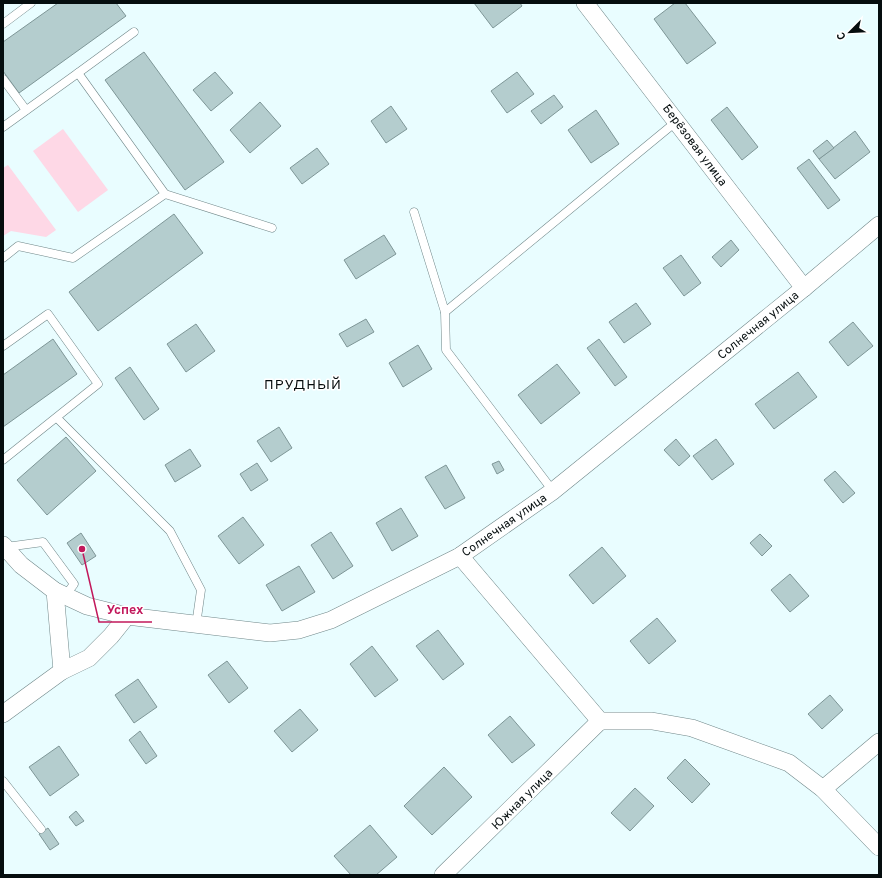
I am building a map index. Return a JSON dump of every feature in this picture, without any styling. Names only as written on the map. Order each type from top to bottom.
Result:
[{"type":"street","name":"Берёзовая улица","points":[[585,3],[804,288]]},
{"type":"street","name":"Солнечная улица","points":[[4,546],[21,565],[60,593],[87,606],[126,616],[196,626],[270,633],[299,630],[332,620],[460,556],[553,491],[804,288],[879,225]]},
{"type":"street","points":[[460,556],[600,721],[652,721],[692,728],[789,763],[823,790],[879,847]]},
{"type":"street","points":[[60,593],[62,671]]},
{"type":"street","points":[[3,714],[62,671],[89,658],[110,636],[126,616]]},
{"type":"street","name":"Южная улица","points":[[443,875],[600,721]]},
{"type":"street","points":[[823,790],[879,742]]},
{"type":"lane","points":[[3,24],[31,3]]},
{"type":"lane","points":[[3,127],[134,32]]},
{"type":"lane","points":[[78,73],[165,194],[272,228]]},
{"type":"lane","points":[[3,79],[26,110]]},
{"type":"lane","points":[[445,312],[677,121]]},
{"type":"lane","points":[[3,258],[18,246],[73,258],[165,194]]},
{"type":"lane","points":[[414,212],[445,312],[446,350],[553,491]]},
{"type":"lane","points":[[3,346],[48,314],[98,384],[3,460]]},
{"type":"lane","points":[[57,418],[170,531],[201,590],[196,626]]},
{"type":"lane","points":[[4,546],[44,542],[74,584],[60,593]]},
{"type":"lane","points":[[3,781],[41,829]]},
{"type":"shaded area","points":[[63,129],[108,190],[78,212],[33,151]]},
{"type":"shaded area","points":[[8,165],[56,230],[46,237],[11,231],[3,236],[3,168]]},
{"type":"building","points":[[58,3],[116,3],[126,16],[19,93],[3,71],[3,42]]},
{"type":"building","points":[[474,3],[520,3],[522,6],[493,28]]},
{"type":"building","points":[[675,3],[685,3],[716,43],[687,64],[654,19]]},
{"type":"building","points":[[144,52],[224,162],[185,190],[105,80]]},
{"type":"building","points":[[215,72],[233,93],[211,111],[193,90]]},
{"type":"building","points":[[517,72],[534,94],[507,113],[491,91]]},
{"type":"building","points":[[554,95],[563,107],[541,124],[531,111]]},
{"type":"building","points":[[260,102],[281,126],[250,153],[230,130]]},
{"type":"building","points":[[391,106],[407,129],[386,143],[371,121]]},
{"type":"building","points":[[727,107],[758,147],[742,160],[711,120]]},
{"type":"building","points":[[596,110],[619,144],[591,163],[568,130]]},
{"type":"building","points":[[855,131],[870,152],[835,179],[819,159]]},
{"type":"building","points":[[827,140],[834,148],[819,159],[813,151]]},
{"type":"building","points":[[317,148],[329,164],[302,184],[290,168]]},
{"type":"building","points":[[809,159],[840,200],[828,209],[797,168]]},
{"type":"building","points":[[174,214],[203,253],[98,331],[69,292]]},
{"type":"building","points":[[384,235],[396,254],[356,279],[344,260]]},
{"type":"building","points":[[731,240],[739,250],[721,267],[712,257]]},
{"type":"building","points":[[681,255],[701,283],[684,296],[663,268]]},
{"type":"building","points":[[636,303],[651,324],[624,343],[609,322]]},
{"type":"building","points":[[366,319],[374,332],[347,347],[339,334]]},
{"type":"building","points":[[853,322],[873,346],[848,366],[829,342]]},
{"type":"building","points":[[196,324],[215,351],[186,372],[167,344]]},
{"type":"building","points":[[53,339],[77,374],[3,427],[3,375]]},
{"type":"building","points":[[599,339],[627,377],[615,386],[587,348]]},
{"type":"building","points":[[418,345],[432,369],[403,387],[389,363]]},
{"type":"building","points":[[557,364],[580,393],[541,424],[518,395]]},
{"type":"building","points":[[130,367],[159,409],[144,420],[115,378]]},
{"type":"building","points":[[798,372],[817,397],[774,429],[755,404]]},
{"type":"building","points":[[279,427],[292,448],[271,462],[257,441]]},
{"type":"building","points":[[66,437],[96,471],[47,515],[17,480]]},
{"type":"building","points":[[676,439],[690,456],[679,466],[664,450]]},
{"type":"building","points":[[716,439],[734,464],[712,480],[693,456]]},
{"type":"building","points":[[190,449],[201,466],[175,482],[165,465]]},
{"type":"building","points":[[499,461],[504,470],[497,474],[492,464]]},
{"type":"building","points":[[257,463],[268,480],[251,491],[240,474]]},
{"type":"building","points":[[446,465],[465,498],[445,509],[425,477]]},
{"type":"building","points":[[835,471],[855,493],[843,503],[824,480]]},
{"type":"building","points":[[401,508],[418,536],[392,551],[376,523]]},
{"type":"building","points":[[243,517],[264,545],[239,564],[218,536]]},
{"type":"building","points":[[331,532],[353,566],[333,579],[311,545]]},
{"type":"building","points":[[81,533],[96,556],[82,565],[67,543]]},
{"type":"building","points":[[760,534],[772,546],[762,556],[750,543]]},
{"type":"building","points":[[602,547],[626,576],[593,604],[569,575]]},
{"type":"building","points":[[299,566],[315,592],[282,611],[266,585]]},
{"type":"building","points":[[790,574],[809,596],[790,612],[771,590]]},
{"type":"building","points":[[657,618],[676,641],[649,664],[630,641]]},
{"type":"building","points":[[438,630],[464,664],[443,680],[416,646]]},
{"type":"building","points":[[372,646],[398,680],[375,697],[350,664]]},
{"type":"building","points":[[227,661],[248,688],[229,703],[208,675]]},
{"type":"building","points":[[138,679],[157,707],[134,723],[115,695]]},
{"type":"building","points":[[830,695],[843,710],[822,729],[808,714]]},
{"type":"building","points":[[300,709],[318,730],[292,752],[274,731]]},
{"type":"building","points":[[510,716],[535,745],[512,763],[488,735]]},
{"type":"building","points":[[140,731],[157,756],[146,764],[129,740]]},
{"type":"building","points":[[59,746],[79,775],[50,796],[29,767]]},
{"type":"building","points":[[685,759],[710,784],[692,803],[667,778]]},
{"type":"building","points":[[444,767],[472,797],[432,835],[404,806]]},
{"type":"building","points":[[635,788],[654,806],[630,831],[611,813]]},
{"type":"building","points":[[76,811],[84,821],[76,826],[69,817]]},
{"type":"building","points":[[370,825],[397,857],[376,875],[351,875],[334,856]]},
{"type":"building","points":[[48,828],[59,844],[50,850],[39,834]]},
{"type":"place","name":"Успех","points":[[82,549]]},
{"type":"district","name":"ПРУДНЫЙ","points":[[303,384]]}]
